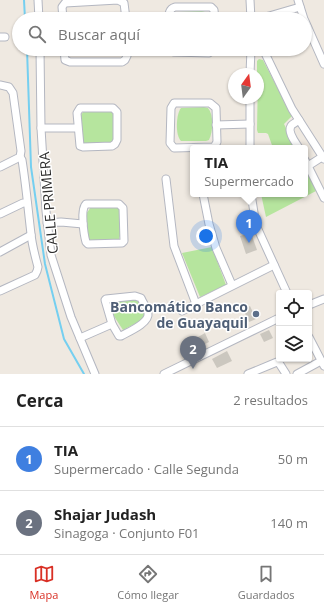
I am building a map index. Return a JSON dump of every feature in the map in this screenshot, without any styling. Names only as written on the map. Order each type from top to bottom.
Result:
[{"type":"street","points":[[38,0],[39,12]]},
{"type":"street","points":[[62,12],[62,7],[65,3],[118,0],[124,3],[125,12]]},
{"type":"street","points":[[250,0],[251,12]]},
{"type":"street","points":[[279,12],[299,4]]},
{"type":"street","points":[[169,12],[171,8],[175,7],[211,7],[214,12]]},
{"type":"street","points":[[312,36],[324,64]]},
{"type":"street","name":"CALLE PRIMERA","points":[[40,56],[41,128],[47,223],[51,255],[70,316],[95,374]]},
{"type":"street","points":[[65,56],[65,60],[70,62],[122,62],[127,56]]},
{"type":"street","points":[[250,68],[251,56]]},
{"type":"street","points":[[266,56],[292,109],[323,158],[308,162]]},
{"type":"street","points":[[0,85],[9,87],[13,93],[20,157],[22,160],[28,196],[27,203],[29,208],[31,235],[38,267],[35,275],[0,291]]},
{"type":"street","points":[[190,148],[174,148],[170,143],[171,108],[174,103],[210,103],[216,108],[217,142],[215,145]]},
{"type":"street","points":[[250,104],[250,145]]},
{"type":"street","points":[[80,108],[113,108],[117,112],[117,140],[112,146],[80,146],[77,128],[77,113],[80,108]]},
{"type":"street","points":[[297,145],[290,129],[291,126],[299,120]]},
{"type":"street","points":[[216,125],[250,124]]},
{"type":"street","points":[[41,128],[77,128]]},
{"type":"street","points":[[0,167],[20,157]]},
{"type":"street","points":[[308,167],[324,198]]},
{"type":"street","points":[[166,179],[174,246],[196,304]]},
{"type":"street","points":[[204,197],[216,248],[232,285]]},
{"type":"street","points":[[251,197],[256,225],[286,290]]},
{"type":"street","points":[[0,214],[23,203],[27,203]]},
{"type":"street","points":[[86,204],[118,204],[123,208],[124,241],[122,243],[88,244],[85,240],[83,224],[83,208],[86,204]]},
{"type":"street","points":[[47,223],[61,222],[83,224]]},
{"type":"street","points":[[0,252],[31,235]]},
{"type":"street","points":[[182,311],[274,265]]},
{"type":"street","points":[[134,296],[141,298],[148,313],[145,322],[121,336],[116,333],[112,324],[105,300],[106,299],[134,296]]},
{"type":"street","points":[[312,304],[324,299]]},
{"type":"street","points":[[164,374],[276,319]]},
{"type":"street","points":[[80,338],[112,324]]},
{"type":"street","points":[[297,374],[322,364],[312,343]]},
{"type":"street","points":[[248,374],[277,362],[286,374]]},
{"type":"green space","points":[[202,11],[205,12],[179,12]]},
{"type":"green space","points":[[259,59],[263,60],[292,116],[284,124],[294,145],[272,145],[268,134],[258,133],[257,104],[264,104],[264,68],[257,68],[257,61]]},
{"type":"green space","points":[[181,108],[208,108],[210,111],[212,119],[212,128],[209,140],[181,141],[178,134],[177,124],[179,111]]},
{"type":"green space","points":[[84,111],[111,111],[114,118],[115,127],[112,143],[86,145],[81,142],[81,115]]},
{"type":"green space","points":[[308,172],[316,189],[316,191],[308,195]]},
{"type":"green space","points":[[262,197],[304,197],[266,217]]},
{"type":"green space","points":[[91,207],[117,207],[120,210],[121,233],[119,239],[101,242],[93,242],[89,240],[87,236],[86,214]]},
{"type":"green space","points":[[212,247],[226,285],[200,297],[182,253]]},
{"type":"green space","points":[[138,298],[145,310],[144,319],[123,330],[108,307],[110,301]]},
{"type":"building","points":[[251,233],[257,250],[246,254],[240,236]]},
{"type":"building","points":[[250,306],[256,319],[249,322],[243,309]]},
{"type":"building","points":[[269,330],[273,338],[264,342],[260,334]]},
{"type":"building","points":[[205,333],[209,342],[195,349],[192,343]]},
{"type":"building","points":[[227,351],[232,361],[217,368],[212,359]]},
{"type":"waterway","points":[[24,0],[25,12]]},
{"type":"waterway","points":[[27,56],[31,167],[45,264],[64,339],[84,374]]},
{"type":"place","name":"TIA","points":[[249,243]]},
{"type":"place","name":"Bancomático Banco de Guayaquil","points":[[256,314]]},
{"type":"place","name":"Shajar Judash","points":[[193,369]]}]
